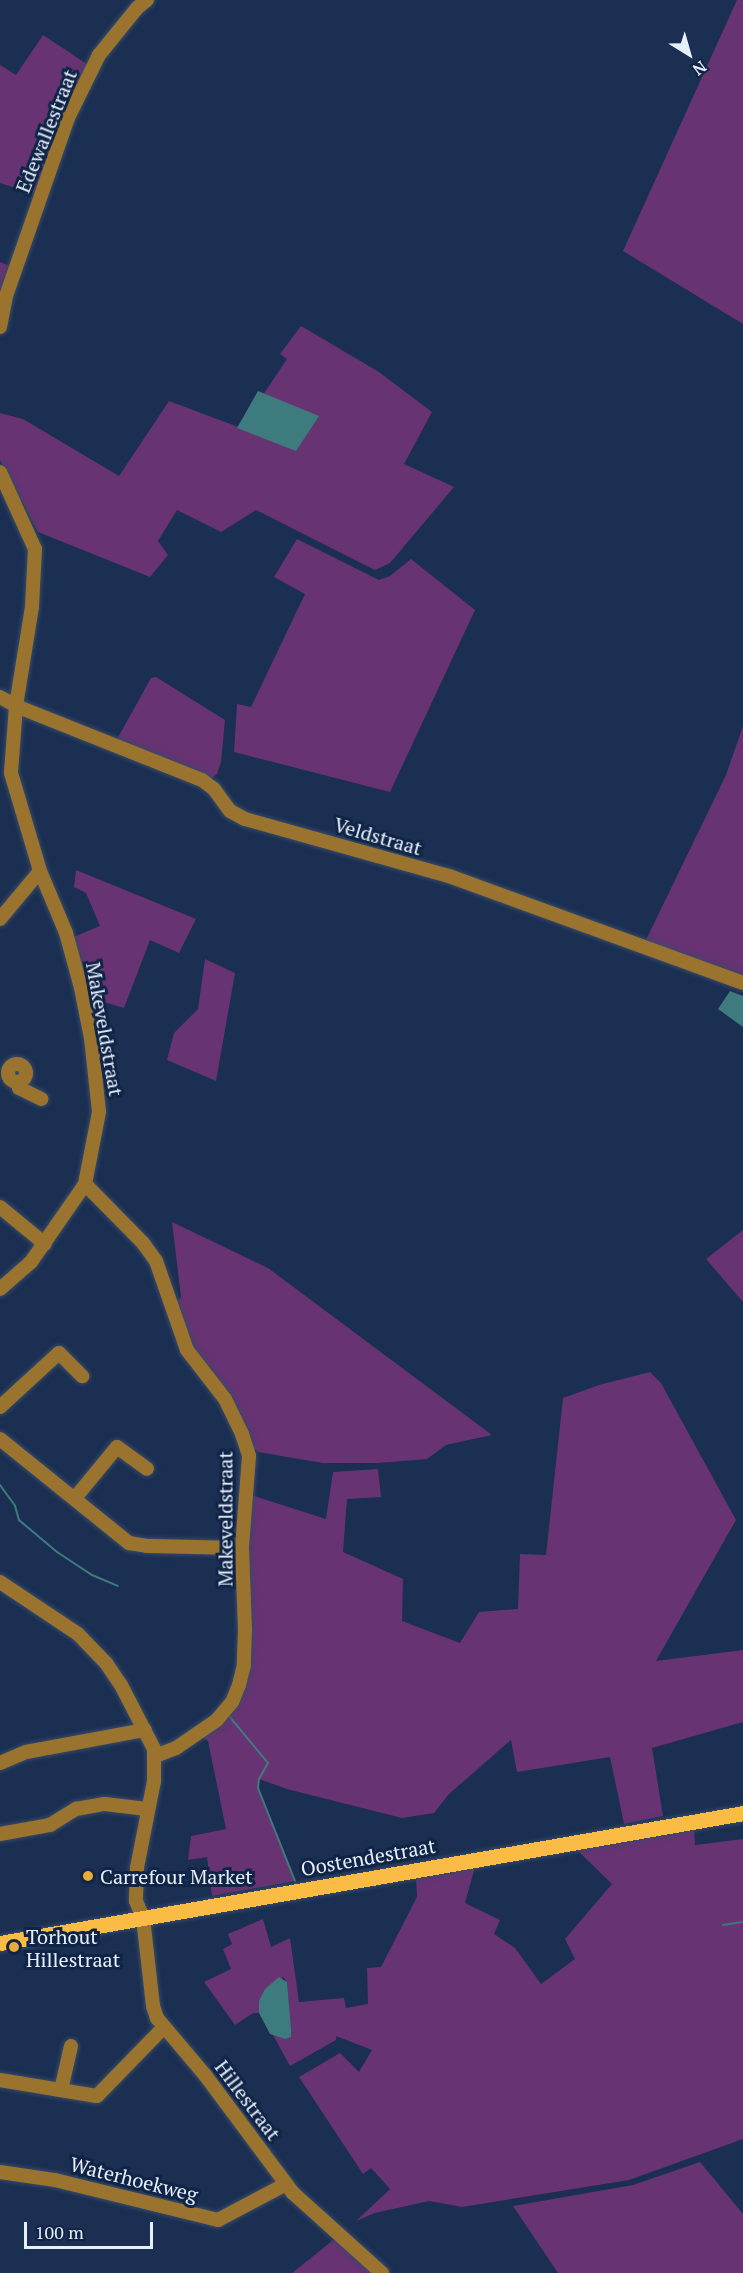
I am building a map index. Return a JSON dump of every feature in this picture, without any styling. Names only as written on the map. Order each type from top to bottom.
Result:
[{"type":"main road","name":"Oostendestraat","points":[[0,1943],[743,1813]]},
{"type":"street","name":"Edewallestraat","points":[[0,327],[6,296],[68,118],[99,55],[137,8],[147,0]]},
{"type":"street","points":[[0,472],[35,549],[32,607],[16,706]]},
{"type":"street","name":"Veldstraat","points":[[0,697],[16,706],[202,780],[214,789],[230,811],[245,819],[449,876],[743,983]]},
{"type":"street","name":"Makeveldstraat","points":[[16,706],[11,773],[40,871],[66,933],[81,988],[91,1038],[99,1112],[85,1184],[143,1243],[156,1261],[187,1350],[225,1399],[242,1434],[249,1456],[242,1548],[244,1665],[232,1702],[216,1720],[176,1748],[156,1755]]},
{"type":"street","points":[[0,919],[40,871]]},
{"type":"street","points":[[4,1068],[15,1065],[24,1068],[24,1078],[18,1082],[19,1088],[42,1099]]},
{"type":"street","points":[[0,1289],[31,1262],[85,1184]]},
{"type":"street","points":[[0,1207],[45,1244]]},
{"type":"street","points":[[0,1407],[59,1353],[82,1376]]},
{"type":"street","points":[[0,1438],[129,1543],[147,1546],[242,1548]]},
{"type":"street","points":[[75,1498],[117,1447],[147,1469]]},
{"type":"street","points":[[0,1600],[5,1585],[78,1634],[106,1663],[145,1730],[156,1755],[154,1781],[137,1868],[136,1902],[143,1918]]},
{"type":"street","points":[[0,1763],[26,1752],[145,1730]]},
{"type":"street","points":[[0,1834],[50,1825],[70,1811],[105,1804],[147,1809]]},
{"type":"street","name":"Hillestraat","points":[[143,1918],[153,2006],[164,2027],[205,2074],[286,2184],[382,2273]]},
{"type":"street","points":[[0,2080],[97,2096],[164,2027]]},
{"type":"street","points":[[61,2090],[71,2046]]},
{"type":"street","name":"Waterhoekweg","points":[[0,2172],[55,2180],[218,2220],[286,2184]]},
{"type":"shaded area","points":[[737,0],[743,0],[743,324],[623,251]]},
{"type":"shaded area","points":[[43,35],[87,64],[58,124],[35,194],[0,183],[0,65],[16,75]]},
{"type":"shaded area","points":[[0,262],[12,267],[0,306]]},
{"type":"shaded area","points":[[301,326],[379,372],[432,412],[404,464],[454,487],[390,563],[375,570],[256,510],[221,532],[177,510],[158,541],[168,555],[150,577],[38,532],[0,460],[0,413],[23,419],[119,476],[169,401],[241,428],[287,359],[280,354]]},
{"type":"shaded area","points":[[258,391],[319,416],[296,451],[237,428]]},
{"type":"shaded area","points":[[297,539],[379,580],[390,576],[411,559],[475,610],[390,792],[234,752],[237,704],[251,707],[305,594],[274,577]]},
{"type":"shaded area","points":[[156,677],[225,720],[221,762],[217,774],[212,778],[116,741],[151,678]]},
{"type":"shaded area","points":[[743,726],[743,977],[645,942],[726,775]]},
{"type":"shaded area","points":[[76,870],[196,919],[179,953],[150,940],[124,1008],[87,997],[71,938],[100,926],[86,893],[74,887]]},
{"type":"shaded area","points":[[205,959],[235,973],[216,1081],[167,1060],[174,1033],[198,1009]]},
{"type":"shaded area","points":[[730,991],[743,996],[743,1027],[718,1009]]},
{"type":"shaded area","points":[[172,1222],[268,1268],[492,1435],[446,1445],[427,1459],[378,1463],[323,1463],[258,1452],[250,1446],[197,1359],[175,1304],[181,1297]]},
{"type":"shaded area","points":[[743,1230],[743,1302],[706,1259]]},
{"type":"shaded area","points":[[650,1372],[661,1383],[736,1520],[656,1661],[743,1650],[743,1722],[652,1748],[663,1816],[624,1824],[610,1757],[517,1772],[511,1740],[449,1794],[434,1813],[402,1818],[287,1789],[259,1779],[258,1788],[295,1881],[212,1896],[207,1857],[188,1860],[191,1836],[226,1829],[208,1741],[201,1736],[238,1698],[251,1495],[326,1519],[333,1472],[378,1469],[381,1497],[347,1499],[343,1552],[403,1579],[402,1621],[460,1643],[479,1612],[518,1609],[520,1554],[546,1555],[563,1398],[599,1385]]},
{"type":"shaded area","points":[[694,1828],[695,1845],[743,1839],[743,2139],[629,2180],[462,2207],[429,2201],[375,2213],[356,2221],[390,2189],[371,2168],[363,2174],[299,2077],[340,2053],[359,2072],[372,2050],[336,2036],[336,2040],[290,2066],[273,2035],[291,2037],[287,1982],[283,1977],[259,2001],[259,2013],[253,2013],[235,2025],[204,1982],[231,1969],[223,1949],[232,1944],[228,1934],[263,1919],[271,1947],[290,1938],[299,2002],[344,1998],[346,2008],[368,2004],[367,1968],[381,1967],[417,1897],[416,1877],[475,1867],[465,1903],[500,1920],[494,1934],[515,1948],[541,1984],[575,1959],[565,1939],[612,1884],[576,1849]]},
{"type":"shaded area","points":[[279,1977],[287,1982],[291,2037],[285,2039],[270,2034],[259,2013],[259,2001],[265,1989]]},
{"type":"shaded area","points":[[700,2162],[743,2214],[743,2273],[558,2273],[513,2206],[633,2185]]},
{"type":"shaded area","points":[[337,2237],[373,2273],[292,2273]]},
{"type":"waterway","points":[[0,1485],[15,1506],[19,1520],[57,1552],[92,1575],[118,1586]]},
{"type":"waterway","points":[[229,1716],[268,1763],[259,1779],[258,1788],[295,1881]]},
{"type":"waterway","points":[[723,1925],[743,1922]]},
{"type":"place","name":"Carrefour Market","points":[[88,1876]]},
{"type":"place","name":"Torhout Hillestraat","points":[[14,1947]]}]
